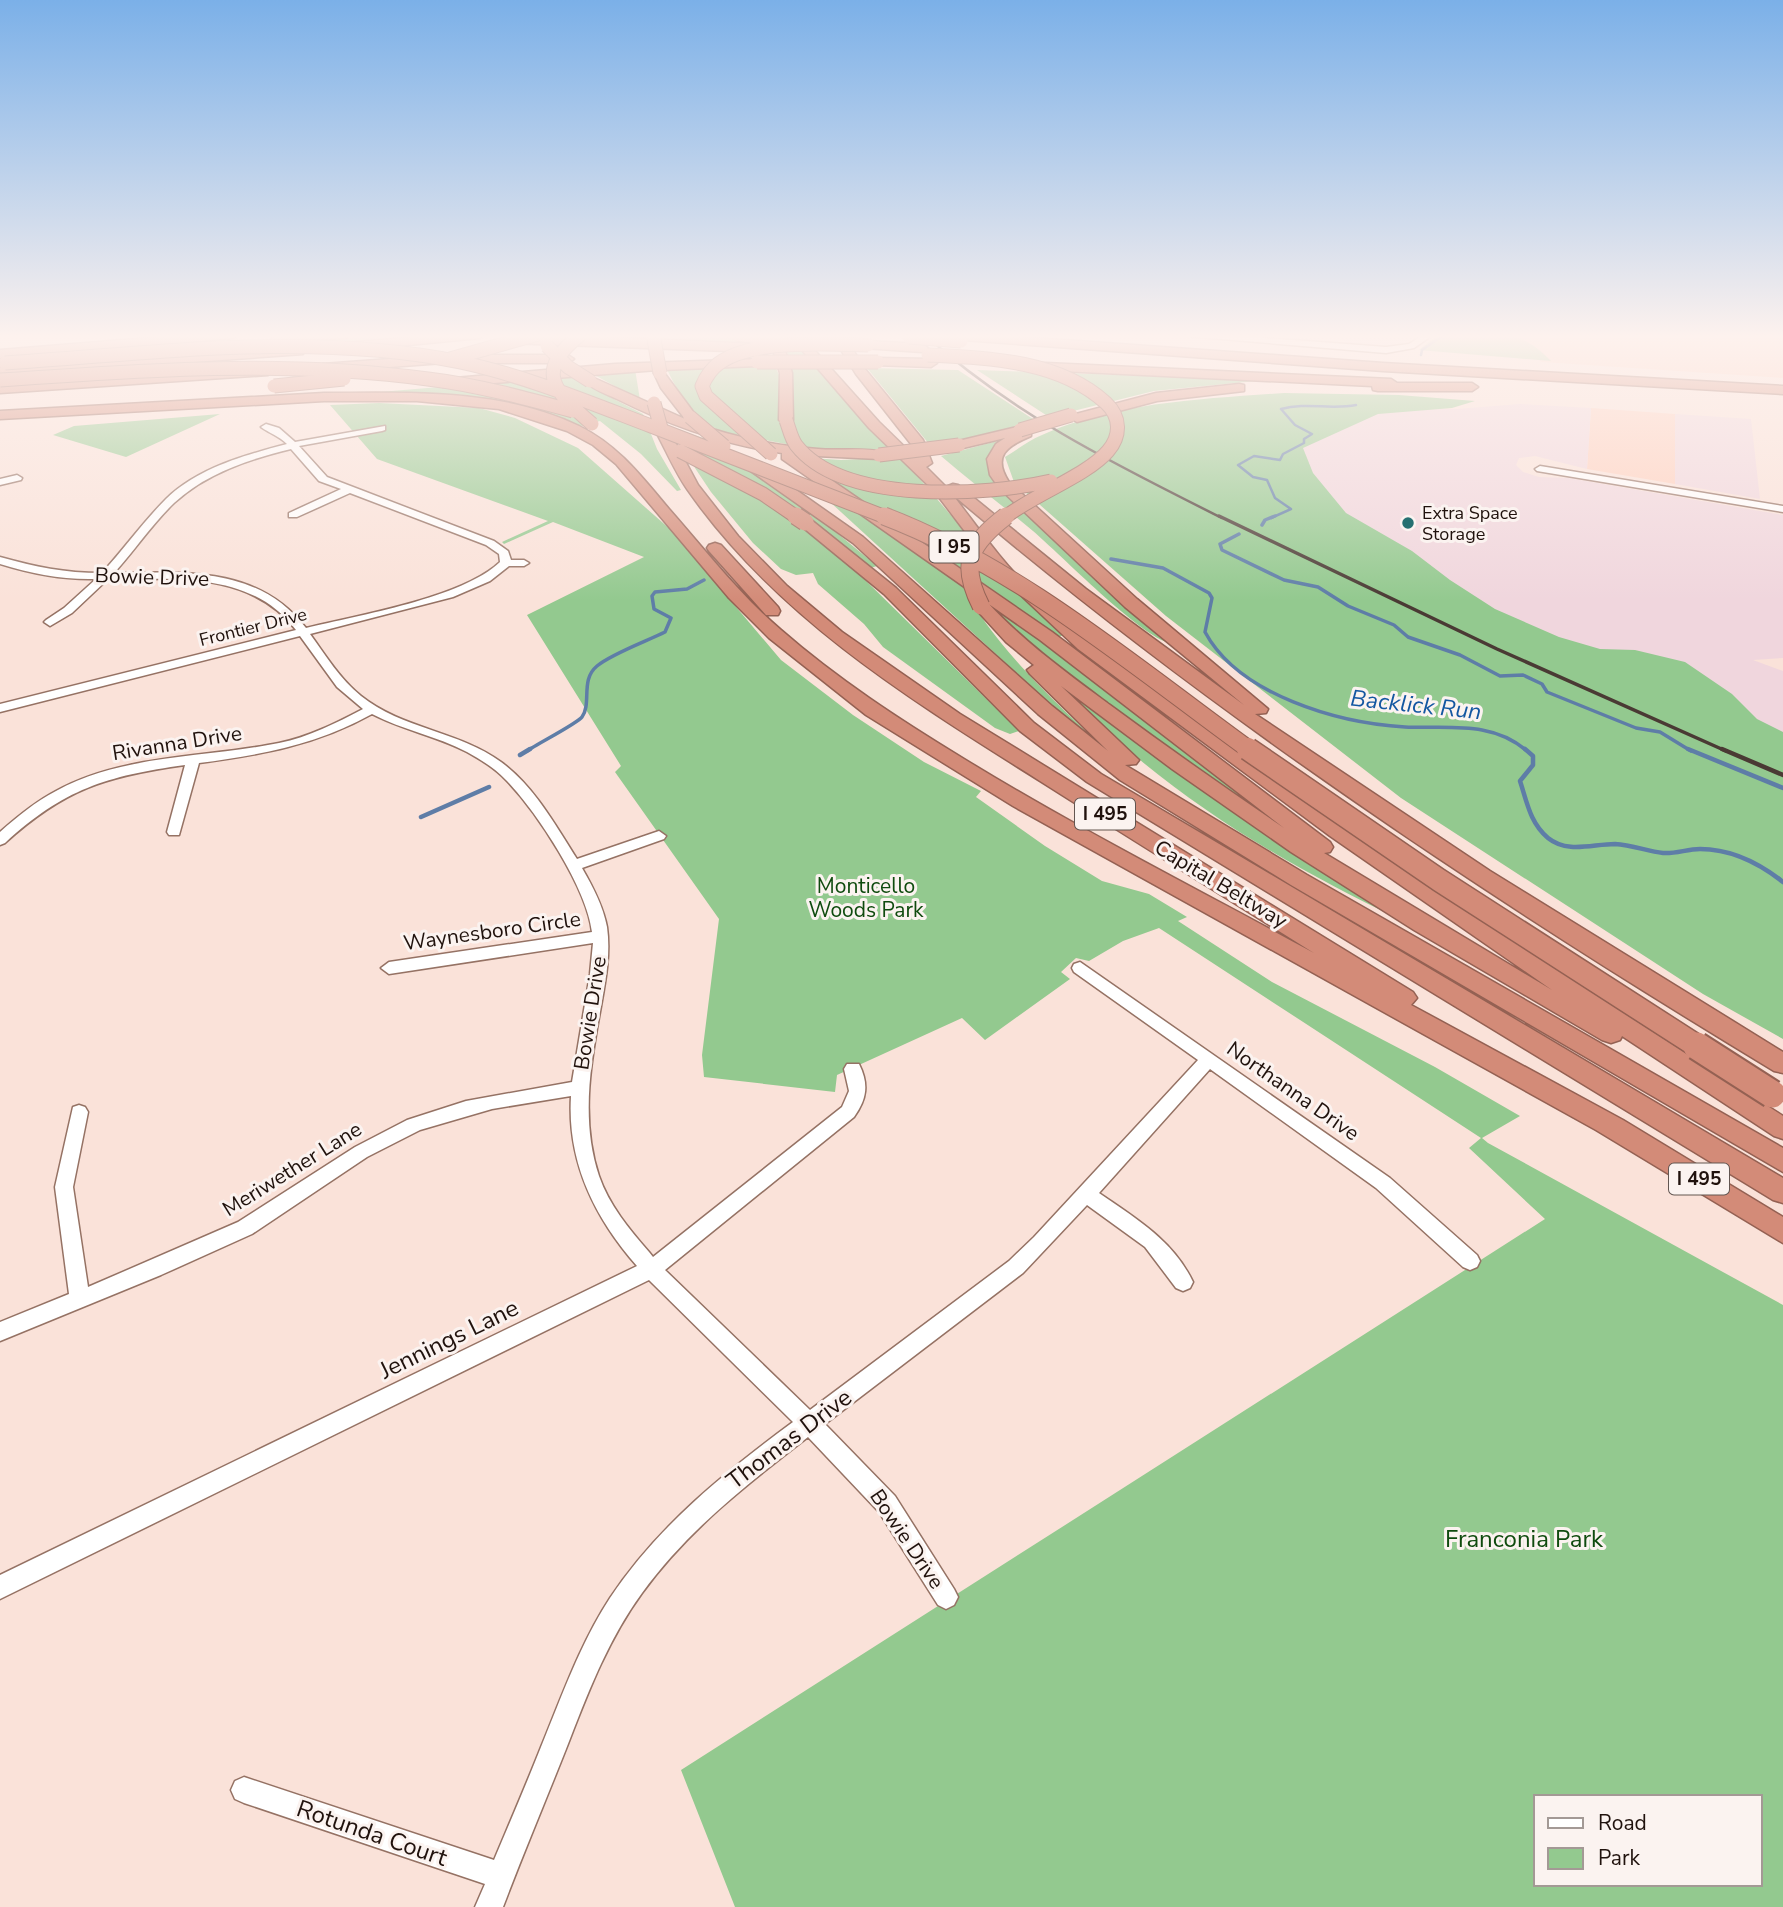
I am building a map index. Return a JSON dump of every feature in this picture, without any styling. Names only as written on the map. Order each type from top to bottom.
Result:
[{"type":"highway","points":[[559,423],[598,442],[621,461],[734,595],[775,634],[873,711],[1020,802],[1614,1128]]},
{"type":"highway","points":[[591,423],[653,474],[763,602],[817,656],[883,707],[1020,802]]},
{"type":"highway","points":[[608,423],[685,453],[785,508],[866,570],[1027,727],[1094,778],[1783,1192]]},
{"type":"highway","name":"I 95","points":[[642,423],[905,524],[968,554],[1037,596],[1257,754],[1439,880],[1777,1098]]},
{"type":"highway","name":"Capital Beltway","points":[[660,423],[689,480],[741,548],[799,604],[880,668],[940,710],[1108,816],[1783,1231]]},
{"type":"highway","points":[[681,423],[736,442],[808,453],[879,456],[959,445],[1023,432],[1052,423]]},
{"type":"highway","points":[[697,423],[724,446],[858,540]]},
{"type":"highway","points":[[736,423],[1046,636],[1449,941]]},
{"type":"highway","points":[[787,423],[796,444],[817,463],[848,477],[895,488],[942,493],[994,492],[1040,484],[1086,469]]},
{"type":"highway","points":[[872,423],[940,489],[1008,576],[1048,616],[1075,638],[1227,752],[1392,870],[1524,961],[1783,1130]]},
{"type":"highway","points":[[883,423],[925,463],[1091,604],[1192,679],[1389,815],[1783,1064]]},
{"type":"highway","points":[[902,423],[918,443],[925,463]]},
{"type":"highway","points":[[1117,423],[1119,429],[1112,447],[1086,469],[1005,516],[975,547],[969,560],[975,594],[981,606],[1059,695],[1126,758],[1184,804],[1298,880]]},
{"type":"highway","points":[[1023,432],[1003,445],[993,459],[997,477],[1004,485],[1159,627],[1389,815]]},
{"type":"highway","points":[[779,455],[858,540],[1084,743],[1167,801],[1298,880],[1783,1161]]},
{"type":"highway","points":[[981,606],[1020,644],[1180,765],[1285,838],[1449,941],[1783,1130]]},
{"type":"street","points":[[266,427],[282,432],[318,476],[489,543],[504,553],[506,562],[524,563]]},
{"type":"street","points":[[50,622],[78,604],[172,500],[192,483],[236,462],[383,428]]},
{"type":"street","points":[[1540,469],[1783,509]]},
{"type":"street","points":[[0,482],[17,478]]},
{"type":"street","points":[[293,515],[348,490]]},
{"type":"street","name":"Bowie Drive","points":[[0,560],[44,572],[187,576],[237,584],[277,602],[304,632],[343,685],[372,709],[398,722],[463,745],[497,765],[526,794],[594,903],[601,936],[601,964],[578,1088],[579,1130],[591,1179],[601,1202],[624,1237],[653,1268],[887,1504],[910,1536],[946,1597]]},
{"type":"street","name":"Frontier Drive","points":[[0,708],[450,593],[493,575],[506,562]]},
{"type":"street","name":"Rivanna Drive","points":[[0,840],[34,810],[83,783],[138,766],[296,743],[331,731],[372,709]]},
{"type":"street","points":[[174,832],[193,759]]},
{"type":"street","points":[[573,866],[659,836]]},
{"type":"street","name":"Waynesboro Circle","points":[[389,968],[601,936]]},
{"type":"street","name":"Northanna Drive","points":[[1080,968],[1383,1183],[1470,1261]]},
{"type":"street","name":"Thomas Drive","points":[[489,1907],[586,1667],[607,1626],[636,1582],[668,1542],[705,1505],[1016,1267],[1209,1059]]},
{"type":"street","name":"Jennings Lane","points":[[0,1587],[653,1268],[848,1112],[859,1091],[859,1080],[853,1069]]},
{"type":"street","name":"Meriwether Lane","points":[[0,1332],[247,1226],[286,1204],[362,1152],[422,1121],[499,1098],[578,1088]]},
{"type":"street","points":[[79,1112],[64,1187],[80,1299]]},
{"type":"street","points":[[1086,1194],[1154,1241],[1173,1264],[1183,1282]]},
{"type":"street","name":"Rotunda Court","points":[[244,1790],[501,1877]]},
{"type":"shaded area","points":[[1205,423],[1590,423],[1587,469],[1535,456],[1519,458],[1516,465],[1523,472],[1539,477],[1568,478],[1783,515],[1783,658],[1753,660],[1783,671],[1783,743],[1503,625]]},
{"type":"shaded area","points":[[1590,423],[1675,423],[1675,484],[1587,469]]},
{"type":"shaded area","points":[[1675,423],[1751,423],[1760,499],[1675,484]]},
{"type":"green space","points":[[111,423],[200,423],[126,457],[53,435],[74,426]]},
{"type":"green space","name":"Franconia Park","points":[[346,423],[525,423],[578,448],[671,530],[781,660],[853,715],[924,762],[981,791],[976,797],[1045,846],[1102,881],[1149,894],[1187,917],[1178,921],[1272,982],[1435,1067],[1520,1116],[1482,1138],[1488,1143],[1783,1305],[1783,1907],[735,1907],[681,1770],[1545,1219],[1469,1148],[1481,1138],[1159,928],[1123,941],[1089,961],[1076,958],[1061,972],[1070,979],[985,1040],[962,1018],[837,1075],[835,1092],[704,1077],[702,1055],[719,919],[615,772],[621,766],[527,615],[644,557],[553,522],[504,544],[502,542],[548,521],[377,459]]},
{"type":"green space","points":[[602,423],[647,423],[657,449],[681,490],[677,491],[641,454]]},
{"type":"green space","points":[[707,423],[865,423],[893,450],[807,448],[723,432]]},
{"type":"green space","points":[[912,423],[1029,423],[967,440],[929,444]]},
{"type":"green space","points":[[1358,423],[1303,448],[1313,473],[1346,513],[1412,551],[1495,609],[1559,637],[1600,649],[1635,650],[1685,662],[1732,694],[1757,719],[1783,732],[1783,1039],[1703,994],[1401,798],[1166,616],[1014,482],[1005,457],[1037,437],[1071,424]]},
{"type":"green space","points":[[678,429],[708,440],[837,533],[877,566],[857,572],[1019,731],[1010,734],[995,728],[883,647],[864,624],[818,584],[813,573],[796,575],[781,569],[753,543],[711,492],[695,468]]},
{"type":"green space","points":[[997,441],[987,463],[990,474],[1170,643],[1140,626],[1121,611],[1033,531],[941,456]]},
{"type":"green space","points":[[796,457],[841,460],[901,457],[1015,590],[1063,635],[1059,637]]},
{"type":"green space","points":[[811,479],[964,585],[974,605],[1005,648],[1100,744],[1068,720],[806,480]]},
{"type":"green space","points":[[986,600],[1076,664],[1280,825],[1222,788],[1053,665],[1017,634]]},
{"type":"green space","points":[[1075,693],[1399,919],[1327,883],[1257,843],[1190,799],[1112,736],[1069,694]]},
{"type":"waterway","points":[[1271,518],[1291,509],[1275,498],[1267,480],[1253,477],[1238,465],[1254,456],[1280,460],[1283,454],[1304,443],[1304,439],[1312,434],[1293,423]]},
{"type":"waterway","points":[[1262,525],[1265,520],[1275,516]]},
{"type":"waterway","points":[[1239,534],[1220,544],[1222,550],[1284,580],[1318,587],[1348,606],[1394,625],[1408,637],[1460,655],[1500,676],[1523,675],[1542,684],[1547,692],[1636,728],[1660,732],[1691,751]]},
{"type":"waterway","name":"Backlick Run","points":[[1111,559],[1163,568],[1209,593],[1212,598],[1205,632],[1221,654],[1241,673],[1293,702],[1321,712],[1379,724],[1484,730],[1499,734],[1527,751]]},
{"type":"waterway","points":[[527,751],[582,717],[589,678],[597,666],[620,652],[665,632],[671,618],[654,609],[652,596],[655,592],[687,589],[704,580]]},
{"type":"waterway","points":[[520,755],[530,749]]},
{"type":"waterway","name":"Backlick Run","points":[[1525,749],[1533,756],[1533,765],[1520,781],[1527,804],[1537,826],[1556,843],[1572,847],[1621,845],[1663,853],[1700,849],[1723,851],[1754,863],[1783,882]]},
{"type":"waterway","points":[[1688,749],[1783,788]]},
{"type":"waterway","points":[[421,817],[489,787]]},
{"type":"railway","points":[[1045,423],[1104,458],[1222,518]]},
{"type":"railway","points":[[1219,516],[1497,649],[1726,751]]},
{"type":"railway","points":[[1722,749],[1783,775]]},
{"type":"place","name":"Extra Space Storage","points":[[1408,523]]},
{"type":"park label","name":"Monticello Woods Park","points":[[866,898]]}]
